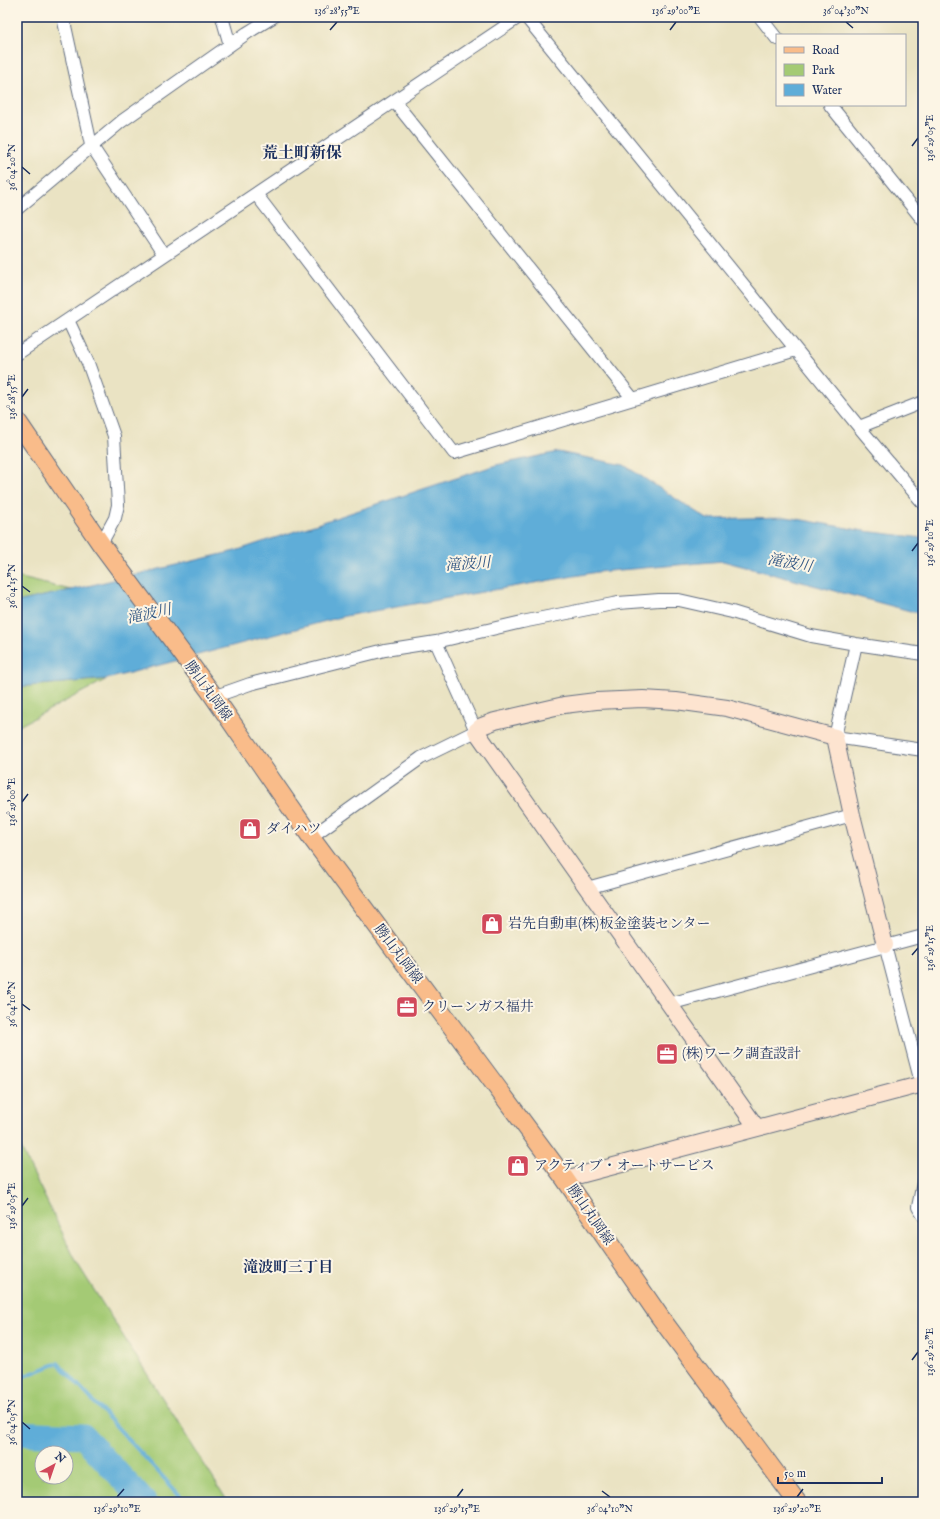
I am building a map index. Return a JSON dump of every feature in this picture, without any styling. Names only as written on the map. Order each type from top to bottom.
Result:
[{"type":"main road","name":"勝山丸岡線","points":[[17,421],[101,544],[212,694],[311,837],[565,1179],[660,1317],[797,1502]]},
{"type":"street","points":[[63,17],[91,146],[164,255]]},
{"type":"street","points":[[222,17],[230,45]]},
{"type":"street","points":[[19,208],[122,121],[230,45],[273,17]]},
{"type":"street","points":[[17,354],[520,17]]},
{"type":"street","points":[[526,17],[796,350],[923,503]]},
{"type":"street","points":[[760,17],[776,37]]},
{"type":"street","points":[[394,101],[633,399]]},
{"type":"street","points":[[831,106],[923,220]]},
{"type":"street","points":[[17,194],[19,208]]},
{"type":"street","points":[[256,194],[454,453],[796,350]]},
{"type":"street","points":[[68,320],[88,363],[114,436],[118,505],[115,518],[101,544]]},
{"type":"street","points":[[859,427],[923,402]]},
{"type":"street","points":[[212,694],[385,650],[436,642],[522,622],[618,603],[659,600],[680,600],[732,612],[811,636],[923,654]]},
{"type":"street","points":[[436,642],[476,731],[757,1128]]},
{"type":"street","points":[[565,1179],[922,1086],[852,815],[835,737],[856,644]]},
{"type":"street","points":[[311,837],[421,758],[476,731],[482,726],[495,721],[564,705],[596,701],[643,699],[676,701],[728,708],[835,737],[923,750]]},
{"type":"street","points":[[587,888],[852,815]]},
{"type":"street","points":[[669,1004],[923,936]]},
{"type":"street","points":[[923,1183],[918,1207],[923,1214]]},
{"type":"green space","points":[[17,577],[71,590],[17,602]]},
{"type":"green space","points":[[107,679],[17,727],[17,687]]},
{"type":"green space","points":[[17,1140],[77,1263],[228,1502],[17,1502]]},
{"type":"water","name":"滝波川","points":[[558,452],[624,465],[707,519],[786,517],[864,531],[923,538],[923,612],[914,612],[723,561],[597,572],[345,616],[107,679],[17,687],[17,602],[235,551],[496,465]]},
{"type":"waterway","points":[[17,1379],[58,1363],[186,1502]]},
{"type":"waterway","points":[[17,1433],[83,1436],[144,1502]]},
{"type":"place","name":"ダイハツ","points":[[250,829]]},
{"type":"place","name":"岩先自動車(株)板金塗装センター","points":[[492,924]]},
{"type":"place","name":"クリーンガス福井","points":[[407,1007]]},
{"type":"place","name":"(株)ワーク調査設計","points":[[667,1054]]},
{"type":"place","name":"アクティブ・オートサービス","points":[[518,1166]]},
{"type":"district","name":"荒土町新保","points":[[302,154]]},
{"type":"district","name":"滝波町三丁目","points":[[288,1267]]}]
